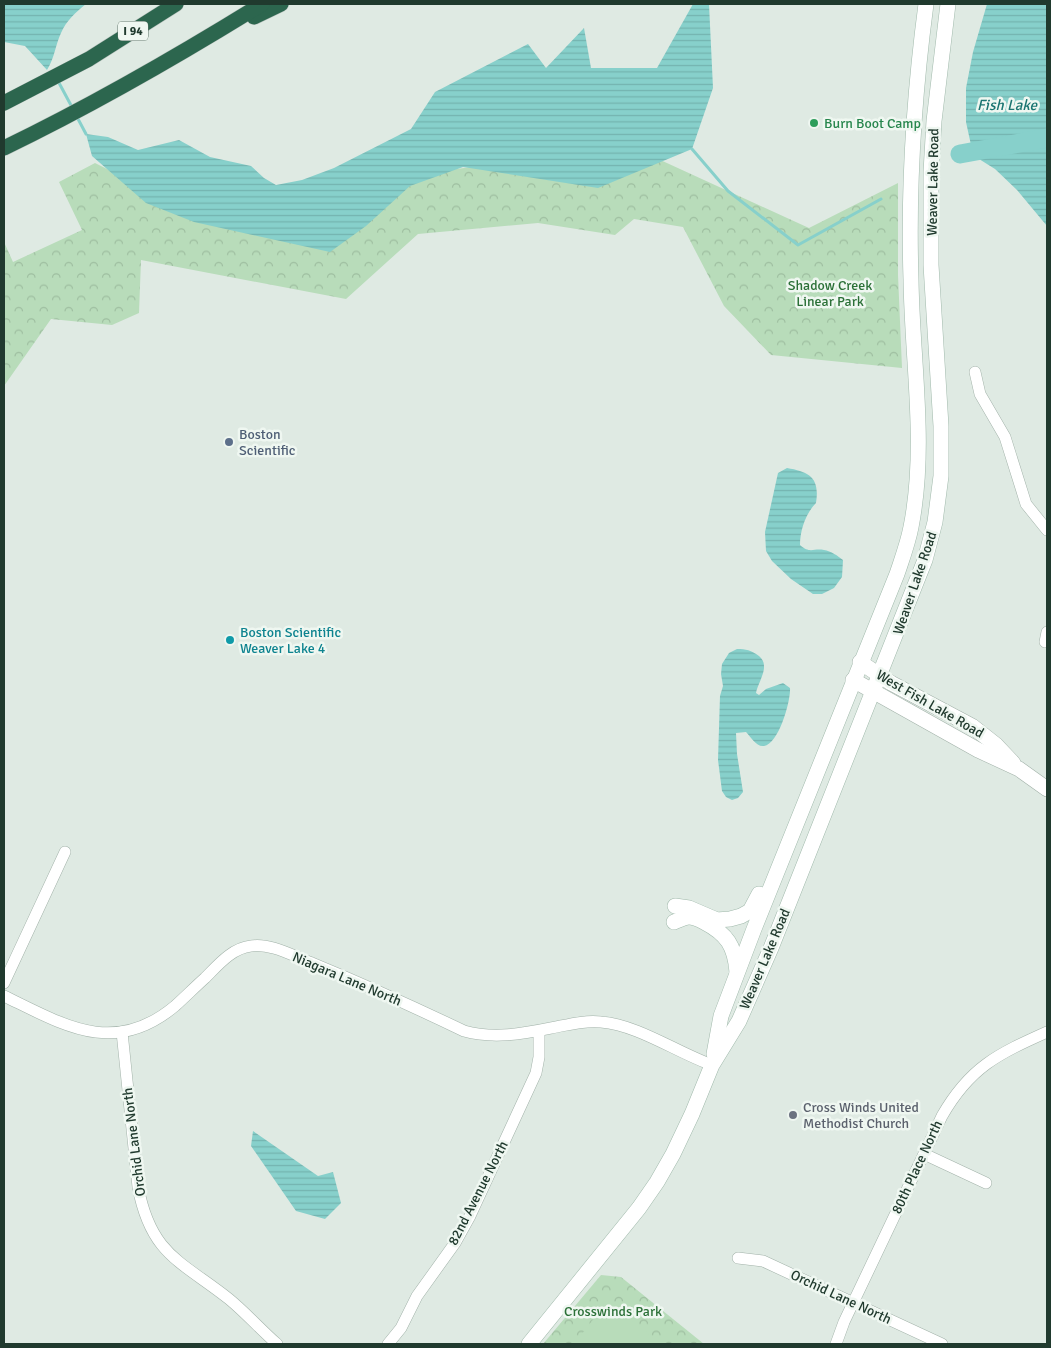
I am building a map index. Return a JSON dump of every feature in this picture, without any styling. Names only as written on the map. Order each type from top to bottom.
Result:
[{"type":"highway","name":"I 94","points":[[4,103],[89,59],[176,4]]},
{"type":"highway","points":[[4,148],[108,95],[186,51],[262,4]]},
{"type":"highway","points":[[186,51],[281,4]]},
{"type":"main road","name":"Weaver Lake Road","points":[[712,1065],[721,1016],[784,852],[903,556],[911,526],[916,493],[918,437],[910,279],[910,195],[914,121],[926,4]]},
{"type":"main road","name":"Weaver Lake Road","points":[[529,1344],[639,1208],[657,1182],[681,1138],[712,1065],[739,1021],[755,985],[921,573],[933,534],[939,497],[941,426],[931,265],[931,172],[933,130],[948,4]]},
{"type":"main road","name":"West Fish Lake Road","points":[[860,662],[880,676],[972,726],[996,745],[1020,769],[1047,788]]},
{"type":"main road","name":"West Fish Lake Road","points":[[853,680],[873,693],[978,750],[1020,769]]},
{"type":"main road","points":[[675,906],[689,908],[717,920],[741,916],[750,911],[765,880],[784,852]]},
{"type":"main road","points":[[674,922],[688,916],[698,919],[720,931],[732,947],[738,973]]},
{"type":"street","points":[[975,372],[980,394],[1005,437],[1026,504],[1047,530]]},
{"type":"street","points":[[4,983],[65,852]]},
{"type":"street","name":"Niagara Lane North","points":[[4,996],[61,1024],[79,1030],[109,1034],[122,1032],[138,1028],[156,1020],[174,1007],[228,956],[238,949],[250,946],[265,946],[286,952],[337,973],[478,1035],[493,1036],[539,1031],[576,1023],[599,1022],[618,1024],[692,1058],[712,1065]]},
{"type":"street","name":"82nd Avenue North","points":[[388,1344],[401,1328],[422,1289],[455,1243],[470,1216],[536,1073],[539,1057],[539,1031]]},
{"type":"street","name":"Orchid Lane North","points":[[122,1032],[138,1187],[142,1207],[150,1227],[160,1244],[174,1259],[230,1300],[277,1344]]},
{"type":"street","name":"80th Place North","points":[[836,1344],[853,1303],[953,1096],[972,1075],[992,1058],[1047,1032]]},
{"type":"street","points":[[924,1154],[986,1183]]},
{"type":"street","name":"Orchid Lane North","points":[[738,1258],[763,1261],[942,1344]]},
{"type":"green space","name":"Shadow Creek Linear Park","points":[[632,147],[809,228],[898,183],[898,275],[902,368],[771,355],[724,306],[683,227],[634,219],[615,235],[538,223],[418,234],[346,299],[141,260],[139,313],[112,325],[51,319],[4,386],[4,242],[13,262],[82,230],[59,182],[95,163],[177,204]]},
{"type":"green space","name":"Crosswinds Park","points":[[601,1275],[621,1277],[704,1344],[543,1344]]},
{"type":"green space","points":[[612,1306],[662,1344],[574,1344],[602,1308]]},
{"type":"water","points":[[4,4],[86,4],[72,17],[63,29],[47,70],[25,46],[4,42]]},
{"type":"water","points":[[693,4],[709,4],[713,88],[692,149],[598,188],[463,167],[410,186],[366,226],[330,252],[194,222],[146,203],[92,156],[86,134],[108,137],[138,150],[179,140],[210,157],[251,166],[264,178],[276,185],[302,180],[334,168],[411,129],[435,92],[528,44],[546,68],[584,28],[591,68],[657,68]]},
{"type":"water","name":"Fish Lake","points":[[987,4],[1047,4],[1047,226],[1017,190],[995,169],[979,159],[971,145],[966,122],[966,88],[973,52]]},
{"type":"water","points":[[787,468],[807,474],[815,482],[816,503],[804,522],[800,545],[809,550],[829,551],[843,560],[842,577],[834,588],[822,594],[813,594],[791,579],[772,561],[766,551],[765,532],[778,473]]},
{"type":"water","points":[[737,649],[751,651],[759,656],[764,664],[763,674],[756,693],[759,695],[766,689],[783,683],[790,688],[790,694],[783,721],[775,738],[769,743],[761,746],[746,732],[736,733],[743,792],[738,798],[732,800],[726,797],[722,791],[718,760],[720,696],[723,686],[722,664],[729,653]]},
{"type":"water","points":[[253,1131],[318,1176],[333,1172],[341,1203],[325,1219],[296,1211],[251,1146]]},
{"type":"waterway","points":[[58,81],[73,109]]},
{"type":"waterway","points":[[77,117],[86,134]]},
{"type":"waterway","points":[[960,154],[1047,138]]},
{"type":"waterway","points":[[692,149],[728,191],[798,245],[881,199]]},
{"type":"place","name":"Burn Boot Camp","points":[[814,123]]},
{"type":"place","name":"Boston Scientific","points":[[229,442]]},
{"type":"place","name":"Boston Scientific Weaver Lake 4","points":[[230,640]]},
{"type":"place","name":"Cross Winds United Methodist Church","points":[[793,1115]]}]
